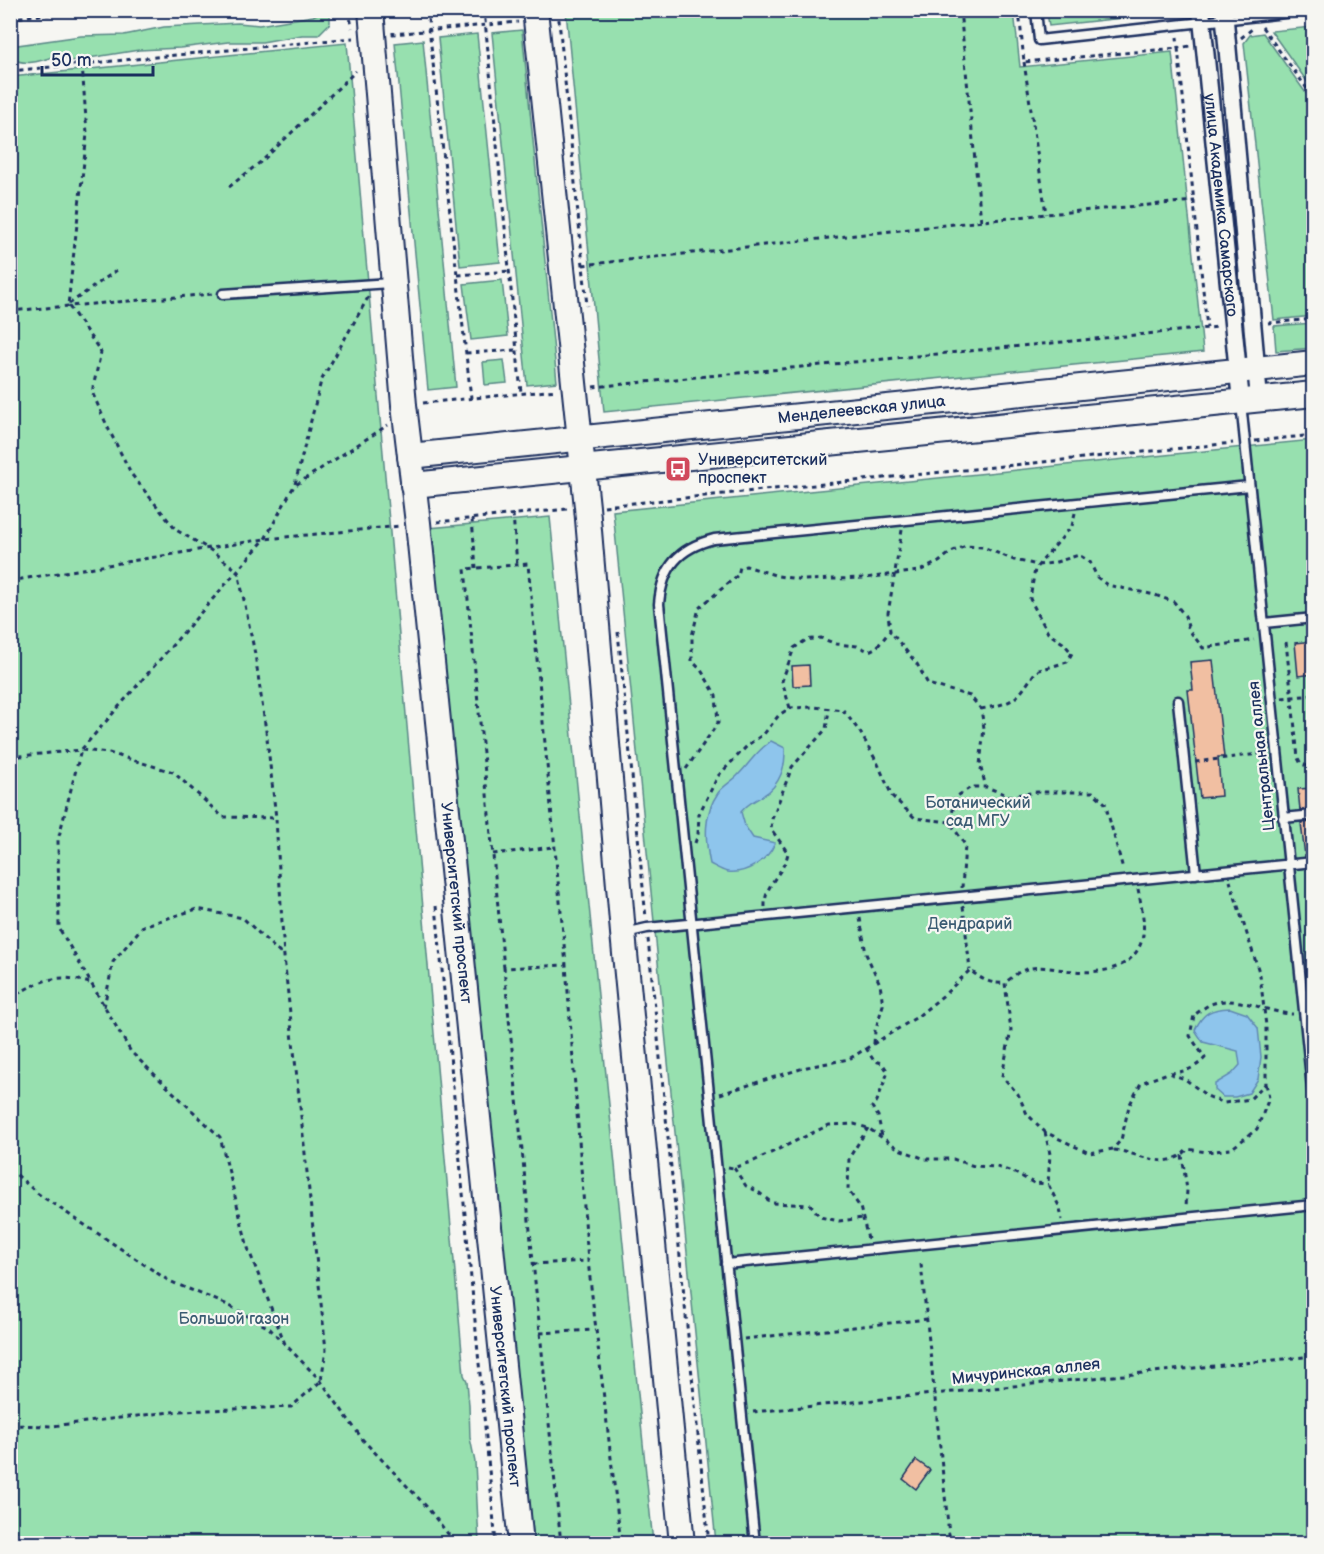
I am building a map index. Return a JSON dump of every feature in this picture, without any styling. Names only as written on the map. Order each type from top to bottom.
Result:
[{"type":"main road","name":"Университетский проспект","points":[[371,10],[385,283],[397,414],[410,456],[418,523],[521,1544]]},
{"type":"main road","points":[[528,16],[588,391],[579,439],[623,933],[682,1544]]},
{"type":"main road","name":"Менделеевская улица","points":[[410,456],[1314,363]]},
{"type":"main road","name":"Менделеевская улица","points":[[413,485],[1314,394]]},
{"type":"street","name":"улица Академика Самарского","points":[[1225,16],[1247,370]]},
{"type":"street","name":"улица Академика Самарского","points":[[1201,17],[1250,400]]},
{"type":"street","points":[[853,411],[864,414],[869,424],[866,434],[856,440]]},
{"type":"lane","points":[[1036,10],[1039,40],[1201,17],[1312,10]]},
{"type":"lane","points":[[223,294],[385,283]]},
{"type":"lane","name":"Центральная аллея","points":[[1250,400],[1244,442],[1314,1107]]},
{"type":"lane","points":[[754,1544],[659,604],[660,590],[665,575],[677,556],[696,543],[714,539],[1249,486]]},
{"type":"lane","points":[[1264,623],[1314,618]]},
{"type":"lane","points":[[1178,701],[1197,874]]},
{"type":"lane","points":[[1283,818],[1314,815]]},
{"type":"lane","points":[[623,933],[647,928],[1314,862]]},
{"type":"lane","points":[[726,1264],[1314,1205]]},
{"type":"path","points":[[10,18],[94,10]]},
{"type":"path","points":[[10,71],[353,38],[349,10]]},
{"type":"path","points":[[427,10],[471,398]]},
{"type":"path","points":[[484,10],[521,393]]},
{"type":"path","points":[[558,10],[587,309]]},
{"type":"path","points":[[960,10],[981,221]]},
{"type":"path","points":[[1019,10],[1024,62],[1046,214]]},
{"type":"path","points":[[393,34],[486,25],[528,16]]},
{"type":"path","points":[[1262,27],[1314,98]]},
{"type":"path","points":[[1239,39],[1249,30],[1273,27]]},
{"type":"path","points":[[294,486],[397,414],[471,398],[521,393],[588,391],[1207,328],[1178,48],[1024,62]]},
{"type":"path","points":[[10,1425],[52,1426],[179,1411],[291,1407],[321,1381],[326,1350],[284,957],[276,818],[255,654],[238,571],[209,549],[176,530],[132,475],[92,392],[101,352],[68,305],[87,134],[82,64]]},
{"type":"path","points":[[229,187],[263,160],[356,72]]},
{"type":"path","points":[[583,265],[1046,214],[1195,201]]},
{"type":"path","points":[[68,305],[120,268]]},
{"type":"path","points":[[457,275],[510,271]]},
{"type":"path","points":[[285,1344],[248,1248],[220,1137],[131,1052],[58,928],[58,840],[81,750],[265,539],[294,486],[321,381],[385,283]]},
{"type":"path","points":[[10,311],[223,294]]},
{"type":"path","points":[[466,353],[517,350]]},
{"type":"path","points":[[10,581],[265,539],[1314,435]]},
{"type":"path","points":[[981,709],[999,706],[1017,699],[1035,670],[1067,662],[1072,653],[1063,643],[1048,633],[1030,599],[1035,569],[1072,526],[1077,503]]},
{"type":"path","points":[[513,514],[517,565]]},
{"type":"path","points":[[472,518],[476,568]]},
{"type":"path","points":[[903,520],[888,613],[890,631],[917,664],[928,684],[970,696],[981,709],[984,728],[980,765],[986,787]]},
{"type":"path","points":[[677,783],[717,723],[716,695],[701,670],[692,661],[692,636],[699,608],[738,576],[740,567],[746,566],[778,576],[804,580],[865,578],[919,572],[939,562],[951,552],[966,546],[983,547],[1014,560],[1038,565],[1079,555],[1090,562],[1098,577],[1107,585],[1155,595],[1174,602],[1185,616],[1189,630],[1203,648],[1265,638]]},
{"type":"path","points":[[561,1544],[465,569],[528,564],[566,965],[588,1261],[621,1544]]},
{"type":"path","points":[[618,623],[709,1544]]},
{"type":"path","points":[[790,708],[782,681],[794,648],[806,640],[821,638],[836,644],[857,646],[869,651],[877,647],[890,631]]},
{"type":"path","points":[[1286,642],[1297,750],[1301,764],[1314,768]]},
{"type":"path","points":[[1271,700],[1314,695]]},
{"type":"path","points":[[685,856],[693,847],[698,834],[699,814],[718,776],[749,744],[764,734],[779,715],[790,708],[813,707],[843,710],[860,732],[892,796],[915,818],[950,822]]},
{"type":"path","points":[[765,917],[765,896],[778,873],[786,865],[788,853],[771,829],[772,819],[792,767],[826,729],[829,710]]},
{"type":"path","points":[[10,757],[81,750],[109,753],[173,772],[223,817],[276,818]]},
{"type":"path","points":[[1185,764],[1297,750]]},
{"type":"path","points":[[1126,881],[1105,803],[1094,792],[1037,792],[1010,796],[986,787],[971,787],[956,798],[950,822],[965,845],[962,897],[970,970],[981,979],[993,984],[1005,983],[1023,970],[1044,966],[1072,971],[1101,972],[1121,966],[1138,950],[1143,934],[1142,908],[1136,880]]},
{"type":"path","points":[[493,854],[554,847]]},
{"type":"path","points":[[1005,983],[1011,1030],[1002,1076],[1018,1094],[1027,1114],[1045,1132],[1089,1154],[1113,1149],[1169,1162],[1188,1149],[1206,1152],[1231,1149],[1257,1129],[1269,1098],[1266,1083],[1265,1010],[1260,975],[1232,890],[1228,870]]},
{"type":"path","points":[[859,908],[866,954],[880,984],[884,1005],[875,1031],[874,1043]]},
{"type":"path","points":[[104,1007],[113,962],[143,926],[197,909],[243,918],[284,957]]},
{"type":"path","points":[[504,968],[566,965]]},
{"type":"path","points":[[709,1097],[807,1067],[849,1059],[918,1017],[970,970]]},
{"type":"path","points":[[17,994],[32,985],[61,977],[91,983]]},
{"type":"path","points":[[1113,1149],[1121,1140],[1129,1106],[1141,1083],[1168,1073],[1183,1072],[1196,1067],[1205,1058],[1190,1036],[1194,1015],[1213,1003],[1232,1001],[1283,1014],[1304,1014]]},
{"type":"path","points":[[866,1048],[874,1061],[882,1062],[888,1072],[877,1101],[872,1107],[878,1116],[882,1137]]},
{"type":"path","points":[[1168,1073],[1185,1079],[1207,1095],[1224,1103],[1250,1099],[1266,1083]]},
{"type":"path","points":[[716,1165],[733,1168],[754,1161],[830,1125],[854,1124],[868,1128],[899,1149],[925,1159],[953,1159],[974,1166],[997,1167],[1034,1183],[1048,1184]]},
{"type":"path","points":[[868,1128],[849,1158],[848,1190],[860,1208],[869,1249]]},
{"type":"path","points":[[1045,1132],[1050,1154],[1048,1184],[1060,1208],[1064,1230]]},
{"type":"path","points":[[1182,1155],[1187,1190],[1186,1218]]},
{"type":"path","points":[[733,1168],[746,1186],[757,1191],[772,1203],[811,1205],[820,1217],[839,1221],[863,1218]]},
{"type":"path","points":[[10,1169],[37,1193],[169,1281],[228,1305],[269,1328],[321,1381],[363,1440],[426,1506],[456,1544]]},
{"type":"path","points":[[533,1264],[588,1261]]},
{"type":"path","points":[[921,1264],[950,1544]]},
{"type":"path","points":[[734,1340],[927,1319]]},
{"type":"path","points":[[540,1333],[595,1330]]},
{"type":"path","name":"Мичуринская аллея","points":[[742,1413],[1314,1356]]},
{"type":"green space","points":[[1168,10],[1169,13],[1049,26],[1047,11]]},
{"type":"green space","points":[[566,11],[1014,11],[1020,67],[1172,52],[1203,352],[604,412]]},
{"type":"green space","points":[[321,12],[330,14],[330,23],[318,35],[302,35],[262,42],[228,42],[139,50],[70,61],[62,54],[30,62],[11,58],[11,46],[81,36],[124,35],[164,27],[238,23],[259,25],[313,16]]},
{"type":"green space","points":[[1314,27],[1313,90],[1271,31]]},
{"type":"green space","points":[[522,30],[557,382],[527,385],[492,33]]},
{"type":"green space","points":[[1263,33],[1313,103],[1313,316],[1274,320],[1244,43],[1250,35]]},
{"type":"green space","points":[[477,34],[500,262],[460,266],[438,38]]},
{"type":"green space","points":[[423,40],[456,387],[428,390],[395,43]]},
{"type":"green space","name":"Большой газон","points":[[347,43],[464,1375],[467,1381],[470,1438],[475,1462],[479,1543],[11,1543],[11,77]]},
{"type":"green space","points":[[502,280],[508,336],[471,340],[464,284]]},
{"type":"green space","points":[[1313,323],[1313,348],[1276,351],[1274,326]]},
{"type":"green space","points":[[504,360],[507,383],[485,385],[483,362]]},
{"type":"green space","name":"Ботанический сад МГУ","points":[[1313,440],[1313,1543],[716,1543],[613,511]]},
{"type":"green space","points":[[550,517],[653,1543],[534,1543],[429,528]]},
{"type":"water","points":[[771,741],[785,748],[781,774],[770,791],[741,812],[745,826],[753,838],[775,843],[756,865],[742,871],[724,871],[710,864],[707,846],[706,827],[713,801],[720,790]]},
{"type":"water","points":[[1230,1008],[1247,1014],[1258,1028],[1261,1057],[1258,1079],[1249,1093],[1235,1097],[1223,1097],[1215,1090],[1215,1084],[1232,1074],[1240,1065],[1238,1051],[1203,1042],[1195,1030],[1201,1019],[1208,1013]]},
{"type":"building","points":[[1314,641],[1314,674],[1298,676],[1295,643]]},
{"type":"building","points":[[1213,660],[1224,757],[1218,757],[1221,796],[1200,798],[1188,690],[1193,690],[1190,662]]},
{"type":"building","points":[[809,665],[810,685],[793,686],[792,666]]},
{"type":"building","points":[[1314,788],[1314,800],[1311,800],[1312,809],[1300,810],[1298,789]]},
{"type":"building","points":[[1313,822],[1314,856],[1305,856],[1301,823]]},
{"type":"building","points":[[916,1460],[930,1470],[916,1489],[903,1479]]},
{"type":"place","name":"Университетский проспект","points":[[678,469]]},
{"type":"park label","name":"Дендрарий","points":[[970,924]]}]
